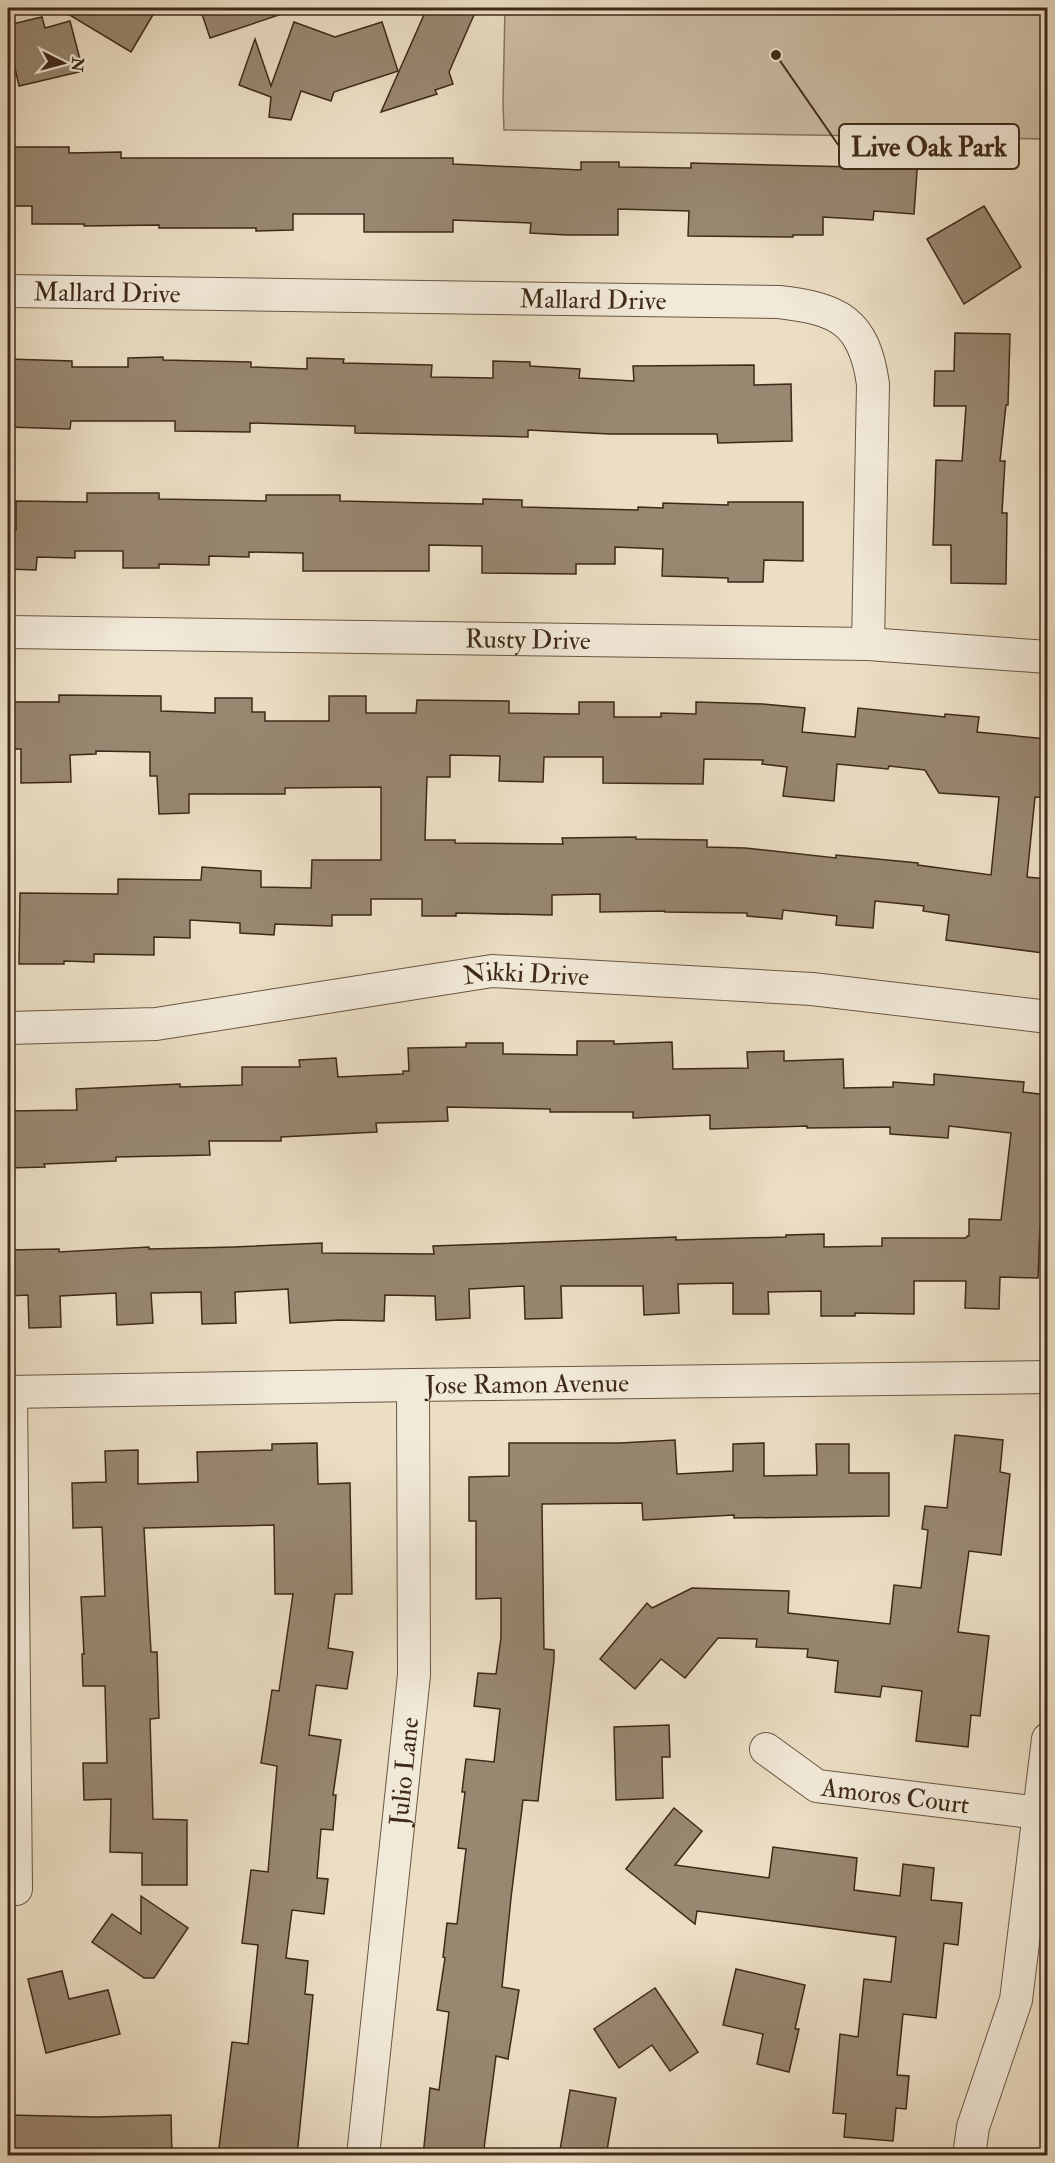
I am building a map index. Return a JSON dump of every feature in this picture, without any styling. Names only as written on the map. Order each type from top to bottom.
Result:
[{"type":"street","name":"Mallard Drive","points":[[8,291],[778,302],[797,304],[835,315],[851,326],[863,342],[870,363],[873,384],[868,644]]},
{"type":"street","name":"Rusty Drive","points":[[8,632],[868,644],[1047,657]]},
{"type":"street","name":"Nikki Drive","points":[[8,1028],[156,1024],[492,971],[812,989],[1047,1017]]},
{"type":"street","name":"Jose Ramon Avenue","points":[[9,1392],[1047,1377]]},
{"type":"street","name":"Julio Lane","points":[[363,2156],[414,1675],[413,1385]]},
{"type":"street","points":[[9,1392],[16,1889]]},
{"type":"street","points":[[969,2156],[973,2127],[1017,2000],[1047,1739]]},
{"type":"street","name":"Amoros Court","points":[[766,1749],[817,1786],[1039,1813]]},
{"type":"shaded area","points":[[505,8],[1047,8],[1047,139],[504,130]]},
{"type":"building","points":[[58,8],[157,8],[131,52]]},
{"type":"building","points":[[200,8],[288,8],[288,12],[210,38]]},
{"type":"building","points":[[427,8],[477,8],[449,72],[453,84],[435,90],[437,94],[381,112]]},
{"type":"building","points":[[42,17],[45,28],[70,21],[83,71],[19,86],[8,37],[8,25]]},
{"type":"building","points":[[294,22],[335,37],[382,22],[398,71],[334,92],[331,101],[301,91],[291,120],[269,117],[271,97],[239,85],[255,39],[271,86]]},
{"type":"building","points":[[8,147],[69,147],[69,153],[121,152],[121,158],[453,158],[453,164],[581,170],[581,162],[619,162],[619,167],[691,168],[691,163],[856,167],[857,153],[918,157],[914,214],[874,211],[873,220],[823,217],[823,235],[688,236],[689,211],[618,209],[618,235],[567,235],[530,233],[531,223],[453,220],[453,232],[364,232],[364,214],[293,214],[293,230],[159,228],[159,225],[32,224],[32,206],[8,206]]},
{"type":"building","points":[[984,206],[1021,267],[964,304],[927,239]]},
{"type":"building","points":[[955,333],[1010,334],[1008,405],[1006,405],[1000,461],[1005,461],[1002,513],[1007,513],[1006,584],[951,583],[951,545],[933,545],[936,460],[962,461],[966,406],[934,406],[935,371],[954,371]]},
{"type":"building","points":[[163,357],[163,360],[251,362],[251,367],[307,369],[307,358],[344,359],[343,363],[432,365],[431,377],[493,378],[493,361],[530,362],[530,366],[580,369],[579,378],[634,381],[633,366],[754,365],[754,385],[791,384],[792,441],[718,443],[717,434],[610,434],[528,430],[528,437],[355,433],[355,426],[250,423],[250,432],[175,431],[175,421],[71,421],[70,429],[8,427],[8,359],[72,361],[72,367],[128,367],[128,358]]},
{"type":"building","points":[[87,493],[159,493],[159,499],[266,501],[266,495],[340,495],[340,501],[430,503],[483,504],[483,499],[522,500],[522,507],[638,510],[638,507],[663,508],[663,503],[728,505],[728,502],[803,502],[803,561],[764,560],[763,582],[728,582],[728,578],[662,576],[663,549],[615,547],[615,564],[576,564],[576,574],[482,573],[482,546],[429,545],[429,571],[303,571],[303,553],[249,552],[249,557],[209,556],[209,565],[159,564],[159,568],[123,568],[123,551],[75,551],[75,558],[37,557],[36,570],[8,569],[8,530],[16,530],[16,501],[87,502]]},
{"type":"building","points":[[59,695],[161,696],[161,711],[215,713],[215,698],[252,698],[252,712],[265,712],[265,721],[329,721],[329,696],[366,696],[366,713],[416,713],[417,700],[509,701],[509,713],[579,714],[579,702],[614,702],[614,717],[661,717],[661,713],[696,714],[696,702],[763,704],[805,708],[802,732],[855,737],[858,708],[945,717],[945,714],[979,717],[977,732],[1047,739],[1047,798],[1035,797],[1027,877],[1047,879],[1047,923],[1043,953],[946,940],[949,915],[923,911],[924,906],[875,901],[873,928],[836,925],[837,916],[783,910],[782,919],[747,916],[747,913],[600,912],[600,894],[552,895],[552,915],[456,913],[456,916],[422,916],[422,899],[371,899],[371,915],[332,915],[332,926],[275,924],[274,935],[240,933],[240,923],[190,920],[190,938],[154,937],[154,955],[94,954],[94,962],[19,964],[20,893],[118,894],[118,879],[201,880],[202,867],[261,871],[261,887],[311,888],[312,860],[381,860],[381,787],[285,788],[285,794],[189,794],[189,813],[159,814],[157,776],[150,776],[150,752],[96,751],[96,754],[70,755],[71,782],[21,783],[21,749],[8,749],[8,702],[59,702]],"holes":[[[450,755],[500,756],[499,781],[543,782],[544,757],[603,757],[603,783],[703,784],[704,759],[763,760],[762,764],[787,767],[783,796],[834,801],[837,764],[925,770],[939,793],[999,797],[991,875],[918,865],[918,863],[836,855],[836,858],[745,848],[707,847],[707,840],[636,839],[636,837],[562,838],[563,844],[455,843],[455,840],[425,840],[427,777],[450,777]]]},
{"type":"building","points":[[577,1041],[614,1041],[614,1044],[672,1042],[673,1069],[748,1068],[747,1052],[784,1051],[784,1061],[843,1059],[844,1088],[893,1087],[893,1082],[934,1085],[934,1074],[1024,1082],[1023,1092],[1047,1095],[1047,1227],[1040,1227],[1038,1278],[1000,1277],[999,1309],[965,1308],[966,1281],[914,1281],[914,1314],[855,1313],[855,1316],[821,1316],[821,1291],[768,1292],[769,1314],[733,1314],[733,1283],[678,1284],[679,1313],[644,1315],[643,1286],[561,1286],[562,1318],[525,1319],[524,1286],[469,1289],[470,1318],[436,1320],[435,1296],[385,1295],[384,1321],[339,1320],[290,1323],[288,1289],[235,1292],[236,1323],[202,1324],[201,1292],[151,1293],[153,1323],[117,1325],[116,1293],[60,1296],[61,1327],[29,1328],[28,1295],[8,1296],[8,1250],[59,1249],[59,1252],[149,1247],[149,1249],[322,1243],[322,1253],[434,1254],[433,1246],[676,1237],[676,1240],[786,1237],[786,1235],[824,1234],[824,1247],[882,1246],[882,1238],[966,1238],[969,1236],[969,1219],[1001,1220],[1011,1133],[949,1126],[948,1138],[890,1134],[890,1127],[807,1128],[807,1126],[710,1129],[710,1115],[633,1118],[633,1112],[550,1112],[550,1109],[447,1107],[448,1121],[376,1123],[377,1132],[281,1137],[281,1141],[209,1141],[210,1155],[116,1157],[116,1161],[8,1168],[8,1111],[77,1110],[76,1089],[180,1084],[180,1087],[242,1085],[242,1067],[300,1067],[299,1060],[336,1058],[338,1077],[403,1074],[403,1071],[409,1071],[408,1048],[466,1047],[466,1043],[503,1043],[503,1054],[577,1055]]},
{"type":"building","points":[[955,1435],[1003,1440],[1000,1472],[1010,1474],[1001,1555],[969,1551],[958,1632],[989,1636],[980,1716],[971,1715],[968,1747],[916,1741],[922,1691],[882,1686],[880,1697],[835,1692],[838,1661],[807,1657],[808,1649],[756,1647],[757,1639],[718,1638],[685,1678],[661,1659],[635,1689],[600,1659],[647,1603],[652,1608],[692,1588],[789,1591],[788,1613],[890,1624],[894,1585],[921,1588],[928,1530],[922,1529],[925,1506],[947,1508]]},
{"type":"building","points":[[675,1440],[677,1474],[733,1471],[733,1444],[764,1443],[764,1476],[817,1475],[816,1444],[849,1444],[849,1473],[889,1473],[889,1516],[734,1518],[734,1515],[643,1520],[642,1503],[542,1504],[544,1649],[554,1650],[554,1660],[538,1801],[523,1800],[511,1898],[502,1987],[519,1990],[508,2059],[496,2056],[483,2156],[423,2156],[430,2088],[439,2090],[449,2012],[437,2010],[445,1958],[443,1957],[447,1923],[457,1924],[466,1849],[458,1848],[465,1792],[462,1792],[466,1759],[494,1762],[500,1709],[474,1706],[478,1673],[496,1674],[501,1638],[501,1598],[476,1599],[476,1521],[469,1521],[469,1477],[509,1476],[509,1443],[620,1443]]},
{"type":"building","points":[[317,1443],[318,1484],[350,1483],[352,1594],[335,1594],[328,1648],[353,1652],[347,1689],[316,1685],[309,1735],[341,1740],[333,1795],[336,1795],[333,1830],[321,1829],[317,1878],[328,1879],[324,1914],[292,1910],[286,1958],[308,1961],[305,1994],[313,1995],[297,2156],[218,2156],[232,2042],[248,2044],[258,1945],[242,1943],[251,1870],[268,1872],[277,1766],[261,1763],[272,1690],[279,1691],[293,1594],[275,1594],[274,1525],[144,1528],[151,1652],[157,1652],[159,1718],[150,1719],[153,1819],[187,1820],[187,1885],[142,1885],[142,1853],[110,1852],[111,1799],[84,1800],[83,1763],[107,1763],[105,1686],[83,1686],[81,1597],[105,1596],[102,1527],[73,1528],[72,1483],[106,1482],[105,1451],[138,1450],[138,1484],[198,1482],[197,1452],[272,1450],[272,1444]]},
{"type":"building","points":[[669,1725],[670,1757],[662,1757],[663,1798],[616,1800],[614,1727]]},
{"type":"building","points":[[674,1808],[702,1831],[675,1865],[769,1878],[773,1847],[857,1858],[854,1890],[900,1896],[903,1864],[934,1868],[931,1900],[962,1903],[958,1945],[944,1943],[936,2018],[903,2014],[897,2075],[909,2076],[906,2109],[896,2108],[893,2141],[844,2137],[846,2114],[833,2113],[840,2034],[858,2037],[864,1979],[891,1982],[896,1937],[697,1911],[695,1924],[626,1869]]},
{"type":"building","points":[[141,1896],[188,1928],[154,1978],[144,1978],[92,1942],[112,1914],[141,1934]]},
{"type":"building","points":[[736,1969],[805,1985],[795,2029],[799,2029],[789,2072],[757,2064],[763,2034],[723,2025]]},
{"type":"building","points":[[62,1971],[69,1999],[108,1990],[120,2034],[46,2053],[28,1979]]},
{"type":"building","points":[[655,1988],[698,2052],[670,2071],[652,2045],[619,2068],[594,2029]]},
{"type":"building","points":[[570,2090],[616,2098],[606,2156],[559,2156]]},
{"type":"building","points":[[8,2115],[96,2117],[171,2115],[172,2156],[8,2156]]},
{"type":"place","name":"Live Oak Park","points":[[776,55]]}]
